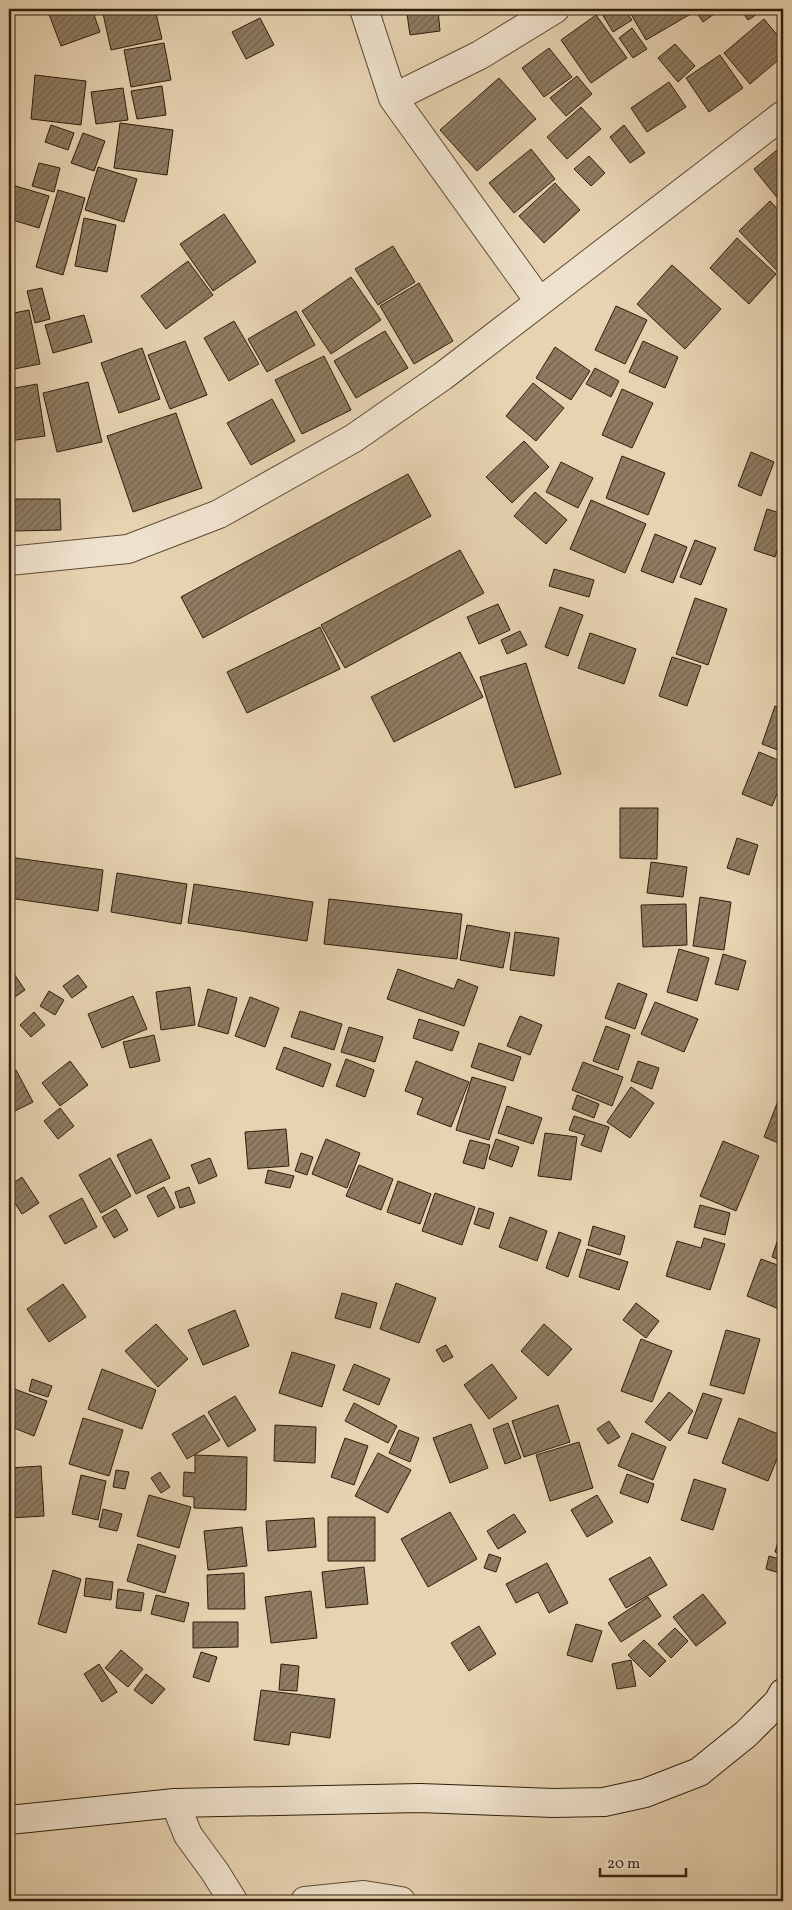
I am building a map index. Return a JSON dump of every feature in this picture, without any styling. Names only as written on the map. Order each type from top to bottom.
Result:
[{"type":"street","points":[[364,9],[393,98],[539,301]]},
{"type":"street","points":[[393,98],[480,55],[555,9]]},
{"type":"street","points":[[9,561],[128,549],[219,514],[354,438],[443,376],[783,115]]},
{"type":"street","points":[[9,1820],[175,1803],[420,1798],[553,1803],[604,1802],[645,1793],[699,1772],[746,1734],[778,1702],[783,1693]]},
{"type":"street","points":[[175,1803],[188,1835],[233,1901]]},
{"type":"street","points":[[305,1901],[364,1895],[401,1901]]},
{"type":"building","points":[[47,9],[92,9],[100,32],[61,46]]},
{"type":"building","points":[[102,9],[155,9],[162,39],[111,50]]},
{"type":"building","points":[[599,9],[624,9],[632,20],[613,32]]},
{"type":"building","points":[[628,9],[685,9],[689,15],[646,40]]},
{"type":"building","points":[[694,9],[721,9],[703,22]]},
{"type":"building","points":[[740,9],[765,9],[748,20]]},
{"type":"building","points":[[438,10],[440,31],[410,35],[407,14]]},
{"type":"building","points":[[596,15],[627,58],[591,83],[561,40]]},
{"type":"building","points":[[260,18],[274,45],[246,59],[232,32]]},
{"type":"building","points":[[764,19],[783,42],[783,56],[750,84],[724,53]]},
{"type":"building","points":[[632,28],[647,49],[633,58],[619,38]]},
{"type":"building","points":[[164,43],[171,80],[131,87],[124,50]]},
{"type":"building","points":[[675,44],[695,66],[678,82],[658,58]]},
{"type":"building","points":[[549,48],[572,77],[544,97],[522,68]]},
{"type":"building","points":[[720,55],[743,88],[709,112],[686,78]]},
{"type":"building","points":[[35,75],[86,81],[81,125],[31,119]]},
{"type":"building","points":[[577,76],[592,94],[566,116],[550,98]]},
{"type":"building","points":[[499,78],[536,119],[477,171],[440,130]]},
{"type":"building","points":[[669,82],[686,107],[647,132],[631,108]]},
{"type":"building","points":[[162,86],[166,115],[137,119],[131,91]]},
{"type":"building","points":[[123,88],[128,120],[96,124],[91,92]]},
{"type":"building","points":[[581,107],[601,129],[567,159],[547,137]]},
{"type":"building","points":[[120,123],[173,130],[167,175],[114,168]]},
{"type":"building","points":[[51,125],[74,133],[68,150],[45,142]]},
{"type":"building","points":[[624,125],[645,153],[630,163],[610,137]]},
{"type":"building","points":[[83,133],[105,141],[94,171],[71,163]]},
{"type":"building","points":[[783,145],[783,205],[754,169]]},
{"type":"building","points":[[531,149],[555,179],[514,213],[489,183]]},
{"type":"building","points":[[589,156],[605,173],[591,186],[574,169]]},
{"type":"building","points":[[9,163],[14,165],[9,180]]},
{"type":"building","points":[[39,163],[60,168],[54,192],[32,186]]},
{"type":"building","points":[[98,167],[137,179],[124,222],[85,210]]},
{"type":"building","points":[[555,183],[580,210],[544,243],[519,216]]},
{"type":"building","points":[[9,184],[49,196],[39,228],[9,219]]},
{"type":"building","points":[[58,190],[85,198],[63,275],[36,267]]},
{"type":"building","points":[[770,201],[783,215],[782,276],[739,231]]},
{"type":"building","points":[[224,214],[256,262],[213,291],[180,244]]},
{"type":"building","points":[[84,218],[116,225],[107,272],[75,266]]},
{"type":"building","points":[[737,238],[776,274],[749,304],[710,268]]},
{"type":"building","points":[[393,246],[415,282],[378,305],[355,269]]},
{"type":"building","points":[[188,261],[213,295],[166,329],[141,296]]},
{"type":"building","points":[[672,265],[721,309],[685,349],[637,304]]},
{"type":"building","points":[[351,277],[381,320],[331,354],[302,311]]},
{"type":"building","points":[[419,283],[453,341],[414,364],[380,306]]},
{"type":"building","points":[[42,288],[50,319],[35,323],[27,291]]},
{"type":"building","points":[[616,306],[647,320],[625,364],[595,350]]},
{"type":"building","points":[[29,310],[40,364],[9,370],[9,314]]},
{"type":"building","points":[[296,311],[315,345],[267,372],[248,339]]},
{"type":"building","points":[[84,315],[92,342],[53,353],[45,325]]},
{"type":"building","points":[[234,321],[259,364],[229,381],[204,338]]},
{"type":"building","points":[[385,331],[408,368],[356,398],[334,361]]},
{"type":"building","points":[[185,341],[207,395],[170,409],[148,355]]},
{"type":"building","points":[[643,341],[678,357],[665,388],[629,372]]},
{"type":"building","points":[[555,347],[590,371],[571,400],[536,378]]},
{"type":"building","points":[[142,348],[160,399],[119,413],[101,363]]},
{"type":"building","points":[[324,356],[351,410],[302,434],[275,380]]},
{"type":"building","points":[[595,368],[619,381],[611,397],[586,384]]},
{"type":"building","points":[[88,382],[102,442],[57,452],[43,393]]},
{"type":"building","points":[[533,383],[564,408],[536,441],[506,416]]},
{"type":"building","points":[[37,384],[45,436],[9,441],[9,389]]},
{"type":"building","points":[[622,389],[653,403],[632,448],[602,435]]},
{"type":"building","points":[[783,397],[783,414],[778,411]]},
{"type":"building","points":[[272,399],[295,441],[251,465],[227,423]]},
{"type":"building","points":[[176,413],[202,488],[133,512],[107,436]]},
{"type":"building","points":[[524,441],[549,467],[512,503],[486,477]]},
{"type":"building","points":[[751,452],[774,462],[761,496],[738,486]]},
{"type":"building","points":[[622,456],[665,473],[648,515],[606,498]]},
{"type":"building","points":[[561,462],[593,478],[578,508],[546,492]]},
{"type":"building","points":[[408,474],[431,516],[203,638],[181,597]]},
{"type":"building","points":[[535,492],[567,520],[546,544],[514,516]]},
{"type":"building","points":[[14,499],[60,499],[61,530],[14,531]]},
{"type":"building","points":[[591,500],[646,524],[625,573],[570,549]]},
{"type":"building","points":[[767,509],[783,514],[783,532],[775,557],[754,550]]},
{"type":"building","points":[[655,534],[687,547],[673,583],[641,571]]},
{"type":"building","points":[[695,540],[716,548],[701,585],[680,577]]},
{"type":"building","points":[[460,550],[484,593],[345,668],[321,625]]},
{"type":"building","points":[[554,569],[594,580],[589,597],[549,586]]},
{"type":"building","points":[[695,598],[727,609],[708,665],[676,654]]},
{"type":"building","points":[[498,604],[510,630],[479,644],[467,617]]},
{"type":"building","points":[[560,607],[583,615],[568,656],[545,647]]},
{"type":"building","points":[[783,623],[783,639],[778,638]]},
{"type":"building","points":[[320,627],[340,669],[247,713],[227,672]]},
{"type":"building","points":[[520,631],[527,645],[507,654],[501,640]]},
{"type":"building","points":[[590,633],[636,649],[624,684],[578,668]]},
{"type":"building","points":[[460,652],[483,697],[394,742],[371,697]]},
{"type":"building","points":[[672,657],[701,666],[687,706],[659,696]]},
{"type":"building","points":[[526,663],[561,774],[515,788],[480,677]]},
{"type":"building","points":[[775,706],[783,709],[783,752],[762,744]]},
{"type":"building","points":[[759,752],[783,762],[783,779],[772,806],[742,794]]},
{"type":"building","points":[[620,808],[658,808],[657,859],[620,858]]},
{"type":"building","points":[[737,838],[758,845],[749,875],[727,868]]},
{"type":"building","points":[[9,857],[103,870],[98,911],[9,898]]},
{"type":"building","points":[[651,862],[687,867],[683,897],[647,893]]},
{"type":"building","points":[[117,873],[187,884],[181,924],[111,912]]},
{"type":"building","points":[[194,884],[313,902],[307,941],[188,923]]},
{"type":"building","points":[[700,897],[731,902],[724,950],[693,946]]},
{"type":"building","points":[[329,899],[462,914],[457,959],[324,944]]},
{"type":"building","points":[[686,904],[687,945],[643,947],[641,905]]},
{"type":"building","points":[[467,925],[510,933],[503,968],[460,960]]},
{"type":"building","points":[[515,932],[559,938],[554,976],[510,970]]},
{"type":"building","points":[[679,949],[709,958],[697,1001],[667,992]]},
{"type":"building","points":[[723,954],[746,961],[738,990],[715,984]]},
{"type":"building","points":[[398,969],[454,989],[458,979],[478,987],[464,1026],[387,999]]},
{"type":"building","points":[[12,971],[25,990],[9,1001],[9,974]]},
{"type":"building","points":[[78,975],[87,987],[72,998],[63,986]]},
{"type":"building","points":[[618,983],[647,994],[635,1029],[605,1018]]},
{"type":"building","points":[[190,987],[195,1025],[161,1030],[156,992]]},
{"type":"building","points":[[208,989],[237,998],[228,1034],[198,1026]]},
{"type":"building","points":[[49,991],[64,1000],[55,1015],[40,1006]]},
{"type":"building","points":[[133,996],[147,1029],[102,1048],[88,1014]]},
{"type":"building","points":[[250,997],[279,1008],[265,1047],[235,1036]]},
{"type":"building","points":[[655,1002],[698,1019],[684,1052],[641,1034]]},
{"type":"building","points":[[300,1011],[342,1024],[334,1050],[291,1037]]},
{"type":"building","points":[[34,1012],[45,1025],[31,1037],[20,1025]]},
{"type":"building","points":[[520,1016],[542,1025],[530,1055],[507,1046]]},
{"type":"building","points":[[419,1019],[459,1032],[452,1051],[413,1038]]},
{"type":"building","points":[[606,1026],[630,1035],[618,1070],[593,1061]]},
{"type":"building","points":[[349,1027],[383,1037],[375,1062],[341,1052]]},
{"type":"building","points":[[154,1035],[160,1061],[130,1068],[123,1042]]},
{"type":"building","points":[[479,1043],[521,1057],[513,1081],[471,1067]]},
{"type":"building","points":[[284,1047],[331,1064],[323,1087],[276,1069]]},
{"type":"building","points":[[346,1059],[374,1070],[365,1097],[336,1086]]},
{"type":"building","points":[[70,1061],[88,1085],[60,1106],[42,1083]]},
{"type":"building","points":[[416,1061],[469,1082],[451,1127],[417,1114],[423,1098],[405,1091]]},
{"type":"building","points":[[638,1061],[659,1068],[652,1089],[631,1081]]},
{"type":"building","points":[[583,1062],[623,1077],[612,1106],[572,1090]]},
{"type":"building","points":[[16,1070],[33,1102],[9,1114],[9,1074]]},
{"type":"building","points":[[472,1077],[506,1087],[489,1140],[456,1130]]},
{"type":"building","points":[[631,1087],[654,1103],[630,1138],[607,1122]]},
{"type":"building","points":[[577,1095],[599,1104],[594,1118],[572,1109]]},
{"type":"building","points":[[778,1101],[783,1103],[783,1145],[764,1137]]},
{"type":"building","points":[[507,1106],[542,1118],[533,1144],[498,1133]]},
{"type":"building","points":[[60,1108],[74,1126],[58,1139],[44,1121]]},
{"type":"building","points":[[574,1116],[609,1127],[601,1152],[581,1145],[585,1135],[569,1130]]},
{"type":"building","points":[[286,1129],[289,1166],[248,1169],[245,1132]]},
{"type":"building","points":[[545,1133],[577,1137],[571,1180],[538,1176]]},
{"type":"building","points":[[151,1139],[170,1178],[136,1194],[117,1155]]},
{"type":"building","points":[[326,1139],[360,1153],[347,1188],[312,1174]]},
{"type":"building","points":[[496,1139],[519,1147],[512,1167],[489,1159]]},
{"type":"building","points":[[470,1140],[490,1145],[484,1169],[463,1163]]},
{"type":"building","points":[[723,1141],[759,1156],[736,1211],[700,1196]]},
{"type":"building","points":[[301,1153],[313,1157],[307,1175],[295,1171]]},
{"type":"building","points":[[110,1158],[131,1196],[101,1213],[79,1175]]},
{"type":"building","points":[[210,1158],[217,1176],[199,1184],[191,1165]]},
{"type":"building","points":[[359,1165],[393,1179],[381,1210],[346,1196]]},
{"type":"building","points":[[268,1170],[294,1176],[290,1188],[265,1183]]},
{"type":"building","points":[[22,1177],[39,1203],[22,1214],[9,1194],[9,1186]]},
{"type":"building","points":[[398,1181],[431,1194],[420,1224],[387,1212]]},
{"type":"building","points":[[164,1187],[175,1208],[158,1217],[147,1196]]},
{"type":"building","points":[[189,1187],[195,1203],[180,1208],[175,1192]]},
{"type":"building","points":[[435,1193],[475,1207],[462,1245],[422,1231]]},
{"type":"building","points":[[82,1198],[97,1227],[65,1244],[49,1216]]},
{"type":"building","points":[[700,1205],[730,1213],[725,1235],[694,1227]]},
{"type":"building","points":[[479,1208],[494,1213],[489,1229],[474,1224]]},
{"type":"building","points":[[116,1209],[128,1230],[114,1238],[102,1217]]},
{"type":"building","points":[[510,1217],[547,1231],[537,1261],[499,1247]]},
{"type":"building","points":[[783,1224],[783,1261],[772,1257]]},
{"type":"building","points":[[593,1226],[625,1236],[620,1255],[588,1245]]},
{"type":"building","points":[[559,1232],[581,1240],[568,1277],[546,1268]]},
{"type":"building","points":[[704,1238],[725,1244],[710,1290],[666,1276],[677,1241],[701,1248]]},
{"type":"building","points":[[587,1249],[628,1262],[619,1290],[579,1277]]},
{"type":"building","points":[[761,1259],[783,1267],[783,1298],[779,1309],[747,1296]]},
{"type":"building","points":[[396,1283],[436,1298],[419,1343],[380,1329]]},
{"type":"building","points":[[63,1284],[86,1317],[49,1342],[27,1309]]},
{"type":"building","points":[[342,1293],[377,1303],[370,1328],[335,1318]]},
{"type":"building","points":[[636,1303],[659,1321],[646,1338],[623,1320]]},
{"type":"building","points":[[235,1310],[249,1346],[203,1365],[188,1330]]},
{"type":"building","points":[[156,1324],[188,1359],[158,1387],[125,1351]]},
{"type":"building","points":[[544,1324],[572,1349],[548,1376],[521,1351]]},
{"type":"building","points":[[726,1330],[760,1339],[744,1394],[710,1385]]},
{"type":"building","points":[[641,1339],[672,1351],[652,1402],[621,1391]]},
{"type":"building","points":[[446,1345],[453,1357],[443,1362],[436,1350]]},
{"type":"building","points":[[292,1352],[335,1365],[322,1407],[279,1393]]},
{"type":"building","points":[[354,1364],[390,1379],[379,1405],[343,1390]]},
{"type":"building","points":[[492,1364],[517,1398],[489,1419],[464,1385]]},
{"type":"building","points":[[102,1369],[156,1390],[142,1429],[88,1409]]},
{"type":"building","points":[[32,1379],[52,1386],[48,1397],[29,1391]]},
{"type":"building","points":[[9,1387],[47,1401],[34,1436],[9,1426]]},
{"type":"building","points":[[669,1392],[693,1411],[670,1441],[645,1422]]},
{"type":"building","points":[[703,1393],[722,1399],[707,1439],[688,1433]]},
{"type":"building","points":[[235,1396],[256,1430],[228,1447],[208,1412]]},
{"type":"building","points":[[354,1403],[397,1426],[388,1443],[345,1421]]},
{"type":"building","points":[[558,1405],[570,1442],[524,1457],[512,1421]]},
{"type":"building","points":[[204,1415],[220,1440],[187,1459],[172,1434]]},
{"type":"building","points":[[83,1418],[123,1430],[109,1476],[69,1464]]},
{"type":"building","points":[[739,1418],[783,1436],[783,1444],[768,1481],[722,1463]]},
{"type":"building","points":[[609,1421],[620,1437],[608,1444],[597,1429]]},
{"type":"building","points":[[508,1423],[521,1458],[505,1464],[493,1429]]},
{"type":"building","points":[[471,1424],[488,1468],[450,1483],[433,1438]]},
{"type":"building","points":[[275,1425],[316,1427],[315,1463],[274,1461]]},
{"type":"building","points":[[399,1430],[419,1438],[410,1462],[389,1453]]},
{"type":"building","points":[[632,1433],[666,1447],[653,1480],[618,1466]]},
{"type":"building","points":[[345,1438],[368,1446],[354,1485],[331,1477]]},
{"type":"building","points":[[579,1442],[593,1488],[550,1501],[536,1455]]},
{"type":"building","points":[[378,1453],[411,1470],[388,1513],[355,1496]]},
{"type":"building","points":[[195,1455],[247,1457],[246,1510],[194,1508],[194,1497],[183,1496],[184,1472],[195,1473]]},
{"type":"building","points":[[41,1466],[44,1516],[9,1518],[9,1468]]},
{"type":"building","points":[[116,1470],[129,1472],[125,1489],[113,1487]]},
{"type":"building","points":[[160,1472],[170,1487],[161,1493],[151,1478]]},
{"type":"building","points":[[627,1474],[654,1484],[648,1503],[620,1493]]},
{"type":"building","points":[[81,1475],[106,1481],[98,1520],[72,1514]]},
{"type":"building","points":[[694,1479],[726,1489],[713,1530],[681,1520]]},
{"type":"building","points":[[149,1495],[191,1507],[179,1548],[137,1536]]},
{"type":"building","points":[[597,1495],[613,1522],[587,1537],[571,1510]]},
{"type":"building","points":[[103,1509],[122,1514],[117,1531],[99,1527]]},
{"type":"building","points":[[450,1512],[477,1559],[428,1587],[401,1539]]},
{"type":"building","points":[[514,1514],[526,1532],[498,1549],[487,1531]]},
{"type":"building","points":[[328,1517],[375,1517],[375,1561],[328,1561]]},
{"type":"building","points":[[314,1518],[316,1547],[268,1551],[266,1521]]},
{"type":"building","points":[[783,1526],[783,1554],[775,1552]]},
{"type":"building","points":[[242,1527],[247,1566],[208,1570],[204,1531]]},
{"type":"building","points":[[138,1544],[176,1556],[165,1593],[127,1581]]},
{"type":"building","points":[[489,1554],[501,1558],[496,1572],[484,1568]]},
{"type":"building","points":[[769,1556],[783,1560],[783,1574],[766,1569]]},
{"type":"building","points":[[650,1557],[667,1585],[626,1608],[609,1579]]},
{"type":"building","points":[[547,1563],[568,1603],[549,1613],[538,1592],[516,1603],[506,1584]]},
{"type":"building","points":[[364,1567],[368,1604],[326,1608],[322,1572]]},
{"type":"building","points":[[53,1570],[81,1579],[66,1633],[38,1624]]},
{"type":"building","points":[[244,1573],[245,1609],[208,1609],[207,1575]]},
{"type":"building","points":[[86,1578],[113,1582],[111,1600],[84,1596]]},
{"type":"building","points":[[118,1589],[144,1593],[141,1611],[116,1608]]},
{"type":"building","points":[[311,1591],[317,1638],[271,1643],[265,1597]]},
{"type":"building","points":[[703,1594],[726,1623],[696,1646],[673,1617]]},
{"type":"building","points":[[156,1595],[189,1603],[184,1622],[151,1614]]},
{"type":"building","points":[[648,1597],[661,1616],[621,1642],[608,1623]]},
{"type":"building","points":[[193,1622],[238,1622],[238,1647],[193,1648]]},
{"type":"building","points":[[576,1624],[602,1631],[592,1662],[567,1655]]},
{"type":"building","points":[[479,1626],[496,1654],[469,1671],[451,1643]]},
{"type":"building","points":[[675,1628],[688,1641],[671,1658],[658,1644]]},
{"type":"building","points":[[644,1640],[666,1661],[650,1677],[628,1655]]},
{"type":"building","points":[[121,1650],[143,1669],[128,1687],[105,1668]]},
{"type":"building","points":[[201,1652],[217,1657],[209,1682],[193,1677]]},
{"type":"building","points":[[631,1660],[636,1686],[617,1689],[612,1664]]},
{"type":"building","points":[[99,1664],[117,1692],[102,1702],[84,1674]]},
{"type":"building","points":[[281,1664],[299,1666],[297,1691],[279,1690]]},
{"type":"building","points":[[146,1674],[165,1689],[152,1704],[134,1690]]},
{"type":"building","points":[[261,1690],[335,1699],[330,1738],[291,1732],[289,1745],[254,1740]]}]
